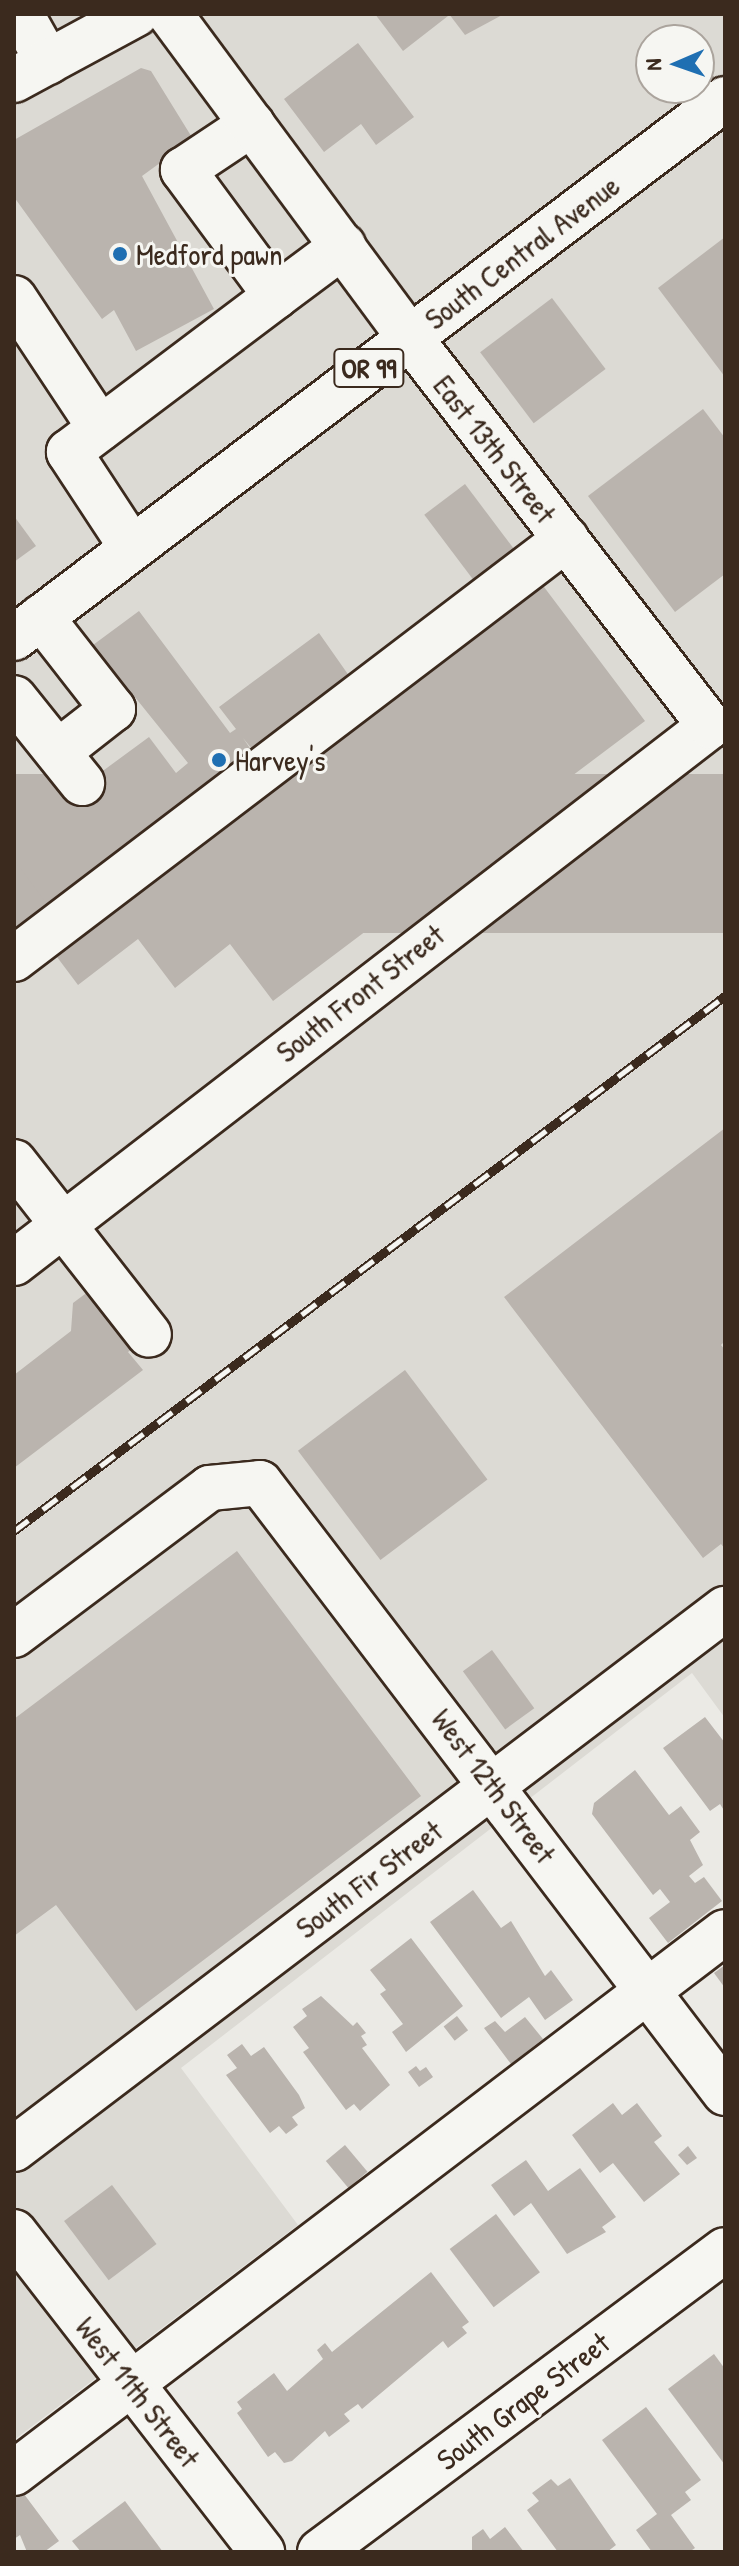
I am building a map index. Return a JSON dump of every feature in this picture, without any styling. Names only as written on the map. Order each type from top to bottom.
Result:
[{"type":"street","points":[[21,14],[31,71],[110,20]]},
{"type":"street","name":"East 13th Street","points":[[170,14],[409,337],[710,726]]},
{"type":"street","name":"South Central Avenue","points":[[27,627],[725,99]]},
{"type":"street","points":[[252,124],[183,170],[276,296]]},
{"type":"street","points":[[132,548],[69,452],[343,246]]},
{"type":"street","points":[[14,298],[100,428]]},
{"type":"street","points":[[14,959],[566,539]]},
{"type":"street","points":[[14,698],[70,768],[113,709],[27,627]]},
{"type":"street","name":"South Front Street","points":[[14,1263],[710,726]]},
{"type":"street","points":[[14,1162],[149,1335]]},
{"type":"street","name":"West 12th Street","points":[[14,1635],[210,1488],[260,1483],[494,1784],[725,2093]]},
{"type":"street","name":"South Fir Street","points":[[14,2149],[725,1609]]},
{"type":"street","points":[[14,2473],[725,1932]]},
{"type":"street","name":"West 11th Street","points":[[14,2232],[262,2552]]},
{"type":"street","name":"South Grape Street","points":[[320,2552],[725,2250]]},
{"type":"shaded area","points":[[14,14],[725,14],[725,1718],[692,1673],[181,2068],[298,2225],[14,2440]]},
{"type":"building","points":[[375,14],[447,14],[448,16],[403,51]]},
{"type":"building","points":[[449,14],[504,14],[465,35]]},
{"type":"building","points":[[358,43],[414,117],[376,145],[361,124],[324,152],[284,99]]},
{"type":"building","name":"Medford pawn","points":[[141,68],[151,71],[193,139],[142,176],[214,309],[136,351],[114,310],[102,319],[14,197],[14,140]]},
{"type":"building","points":[[725,237],[725,377],[658,288]]},
{"type":"building","points":[[552,298],[606,369],[534,423],[480,352]]},
{"type":"building","points":[[703,409],[725,438],[725,574],[675,612],[588,496]]},
{"type":"building","points":[[465,484],[518,554],[477,585],[424,515]]},
{"type":"building","points":[[14,516],[36,546],[14,562]]},
{"type":"building","points":[[538,579],[645,721],[273,1001],[230,944],[175,988],[138,939],[78,985],[51,949]]},
{"type":"building","name":"Harvey's","points":[[139,611],[230,733],[236,729],[219,707],[319,633],[352,680],[256,754],[243,738],[256,757],[60,902],[14,841],[14,772],[74,852],[129,811],[100,773],[149,737],[176,773],[188,763],[93,645]]},
{"type":"building","points":[[14,774],[725,774],[725,933],[14,933]]},
{"type":"building","points":[[14,860],[51,909],[18,934],[14,929]]},
{"type":"building","points":[[725,1128],[725,1341],[721,1345],[725,1350],[725,1549],[721,1544],[703,1558],[504,1297]]},
{"type":"building","points":[[101,1282],[144,1340],[128,1352],[143,1370],[14,1468],[14,1375],[71,1331],[73,1303]]},
{"type":"building","points":[[405,1370],[487,1479],[380,1560],[298,1451]]},
{"type":"building","points":[[237,1551],[421,1796],[136,2011],[56,1905],[14,1936],[14,1719]]},
{"type":"building","points":[[492,1650],[534,1708],[505,1729],[463,1671]]},
{"type":"building","points":[[705,1717],[725,1743],[725,1812],[720,1804],[710,1811],[663,1748]]},
{"type":"building","points":[[635,1770],[669,1815],[681,1806],[700,1832],[690,1840],[703,1865],[689,1876],[695,1883],[704,1877],[722,1901],[668,1943],[649,1918],[670,1902],[660,1889],[653,1895],[592,1814],[594,1803]]},
{"type":"building","points":[[473,1890],[501,1928],[511,1921],[545,1976],[551,1970],[573,2000],[545,2020],[529,1997],[501,2018],[430,1922]]},
{"type":"building","points":[[411,1938],[463,2006],[406,2052],[392,2032],[403,2024],[380,1994],[386,1990],[370,1970]]},
{"type":"building","points":[[725,1965],[725,1988],[714,1973]]},
{"type":"building","points":[[321,1996],[353,2026],[357,2022],[366,2033],[361,2036],[367,2045],[362,2048],[390,2085],[360,2111],[354,2104],[346,2110],[303,2052],[309,2048],[293,2027],[307,2016],[302,2009]]},
{"type":"building","points":[[457,2016],[468,2030],[455,2041],[444,2026]]},
{"type":"building","points":[[525,2017],[543,2039],[511,2064],[484,2028],[495,2021],[505,2032]]},
{"type":"building","points":[[242,2044],[251,2056],[264,2047],[299,2095],[305,2108],[292,2117],[298,2125],[286,2134],[279,2126],[270,2133],[226,2075],[237,2068],[227,2055]]},
{"type":"building","points":[[416,2066],[420,2071],[426,2067],[433,2077],[419,2087],[408,2072]]},
{"type":"building","points":[[613,2103],[622,2115],[637,2103],[662,2136],[654,2142],[680,2174],[644,2202],[613,2163],[600,2173],[572,2135]]},
{"type":"building","points":[[345,2145],[367,2172],[348,2188],[326,2161]]},
{"type":"building","points":[[688,2146],[697,2158],[687,2165],[678,2155]]},
{"type":"building","points":[[526,2160],[548,2191],[580,2168],[616,2217],[602,2227],[606,2232],[567,2254],[531,2203],[514,2216],[491,2185]]},
{"type":"building","points":[[112,2185],[157,2244],[109,2280],[64,2221]]},
{"type":"building","points":[[496,2214],[540,2272],[494,2307],[450,2249]]},
{"type":"building","points":[[431,2272],[469,2322],[462,2327],[467,2333],[448,2348],[443,2341],[362,2409],[358,2404],[344,2414],[350,2421],[329,2437],[325,2431],[292,2461],[284,2463],[275,2452],[268,2457],[237,2413],[242,2409],[237,2402],[274,2373],[287,2391],[323,2359],[317,2350],[325,2343],[332,2352]]},
{"type":"building","points":[[714,2354],[725,2369],[725,2465],[668,2389]]},
{"type":"building","points":[[646,2407],[701,2480],[685,2492],[691,2500],[671,2515],[695,2548],[689,2552],[652,2552],[636,2530],[657,2514],[602,2440]]},
{"type":"building","points":[[570,2478],[616,2545],[607,2552],[558,2552],[527,2510],[539,2501],[532,2493],[551,2479],[558,2486]]},
{"type":"building","points":[[21,2490],[59,2541],[44,2552],[27,2552],[20,2535],[14,2539],[14,2495]]},
{"type":"building","points":[[125,2501],[163,2552],[81,2552],[72,2541]]},
{"type":"building","points":[[505,2527],[524,2552],[472,2552],[472,2537],[483,2529],[490,2539]]},
{"type":"railway","points":[[14,1531],[725,996]]},
{"type":"place","name":"Medford pawn","points":[[120,254]]},
{"type":"place","name":"Harvey's","points":[[219,760]]}]
